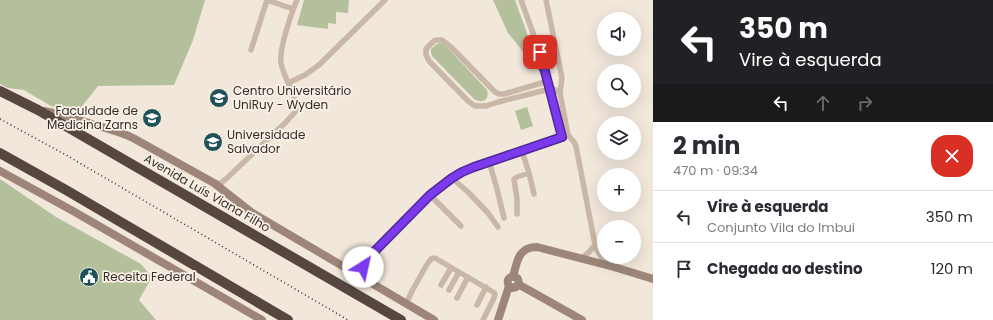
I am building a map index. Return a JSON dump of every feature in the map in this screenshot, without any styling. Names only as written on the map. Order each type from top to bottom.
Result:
[{"type":"highway","name":"Avenida Luís Viana Filho","points":[[0,92],[38,110],[401,320]]},
{"type":"highway","points":[[0,153],[288,320]]},
{"type":"main road","name":"Avenida Luís Viana Filho","points":[[38,110],[75,119],[119,132],[133,138],[214,183],[251,212],[434,320]]},
{"type":"main road","points":[[0,171],[262,320]]},
{"type":"main road","points":[[498,320],[513,282],[518,258],[524,250],[530,247],[542,248],[582,258],[653,279]]},
{"type":"main road","points":[[513,282],[582,320]]},
{"type":"main road","points":[[503,306],[503,320]]},
{"type":"street","points":[[251,50],[267,0],[293,9]]},
{"type":"street","points":[[214,183],[221,183],[226,179],[295,113],[296,108],[281,63],[281,56],[293,9],[297,0]]},
{"type":"street","points":[[288,83],[305,75],[319,65],[385,0]]},
{"type":"street","points":[[521,0],[537,42],[562,137]]},
{"type":"street","points":[[546,0],[562,78],[560,93],[568,135],[576,146],[595,245],[600,256],[614,267]]},
{"type":"street","points":[[548,81],[504,94],[499,94],[442,40],[434,41],[426,50],[426,55],[429,61],[468,101],[475,106],[486,106],[550,89],[554,89],[560,93]]},
{"type":"street","points":[[526,88],[528,94]]},
{"type":"street","points":[[346,268],[357,266],[365,261],[430,195],[462,172],[489,161],[568,135]]},
{"type":"street","points":[[522,151],[534,194]]},
{"type":"street","points":[[489,161],[504,218]]},
{"type":"street","points":[[517,214],[517,199],[514,179],[529,173]]},
{"type":"street","points":[[452,178],[488,213],[498,227]]},
{"type":"street","points":[[225,192],[226,179]]},
{"type":"street","points":[[430,195],[461,226]]},
{"type":"street","points":[[582,258],[595,245]]},
{"type":"street","points":[[406,304],[426,266],[431,259],[435,258],[493,292],[495,296],[483,320]]},
{"type":"street","points":[[365,261],[363,267],[365,280]]},
{"type":"street","points":[[441,285],[451,268]]},
{"type":"street","points":[[449,290],[459,272]]},
{"type":"street","points":[[457,298],[468,278]]},
{"type":"street","points":[[477,305],[486,287]]},
{"type":"green space","points":[[0,0],[205,0],[193,40],[174,85],[98,86],[79,110],[70,110],[51,106],[24,90],[8,88],[0,84]]},
{"type":"green space","points":[[304,0],[349,0],[348,13],[336,12],[336,24],[328,23],[328,29],[297,25]]},
{"type":"green space","points":[[493,0],[515,0],[542,75],[508,33]]},
{"type":"green space","points":[[440,43],[444,44],[487,90],[488,93],[485,100],[480,101],[474,99],[432,56],[431,49]]},
{"type":"green space","points":[[527,107],[533,126],[521,130],[515,111]]},
{"type":"green space","points":[[0,179],[56,217],[141,264],[152,277],[139,300],[156,320],[0,320]]},
{"type":"railway","points":[[0,119],[66,155],[348,320]]},
{"type":"place","name":"Centro Universitário UniRuy - Wyden","points":[[219,98]]},
{"type":"place","name":"Faculdade de Medicina Zarns","points":[[152,118]]},
{"type":"place","name":"Universidade Salvador","points":[[213,142]]},
{"type":"place","name":"Receita Federal","points":[[89,277]]},
{"type":"route","points":[[363,267],[365,261],[430,195],[444,183],[462,172],[489,161],[562,137],[540,52]]}]
